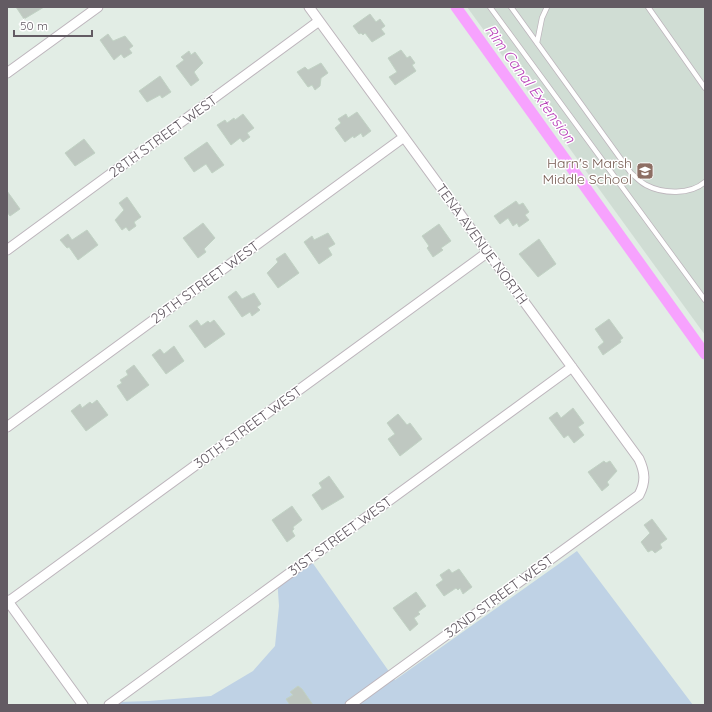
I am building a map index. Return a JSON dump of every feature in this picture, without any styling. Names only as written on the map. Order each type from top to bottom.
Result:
[{"type":"street","points":[[7,74],[98,7]]},
{"type":"street","name":"TENA AVENUE NORTH","points":[[309,7],[639,459],[644,469],[645,484]]},
{"type":"street","name":"28TH STREET WEST","points":[[7,250],[319,22]]},
{"type":"street","name":"29TH STREET WEST","points":[[7,427],[404,137]]},
{"type":"street","name":"30TH STREET WEST","points":[[8,601],[488,252]]},
{"type":"street","name":"31ST STREET WEST","points":[[109,705],[572,367]]},
{"type":"street","name":"32ND STREET WEST","points":[[350,705],[639,495],[645,484]]},
{"type":"street","points":[[8,601],[83,705]]},
{"type":"lane","points":[[490,7],[705,300]]},
{"type":"lane","points":[[511,7],[631,173],[646,185],[668,192],[686,191],[705,182]]},
{"type":"lane","points":[[537,43],[542,18],[547,7]]},
{"type":"lane","points":[[648,7],[705,88]]},
{"type":"shaded area","name":"Harn's Marsh Middle School","points":[[467,7],[705,7],[705,335]]},
{"type":"shaded area","points":[[577,551],[693,705],[112,705],[118,702],[211,696],[253,671],[275,646],[279,606],[277,577],[307,555],[395,680]]},
{"type":"building","points":[[16,7],[44,7],[24,19]]},
{"type":"building","points":[[370,14],[376,22],[380,19],[385,26],[381,29],[385,34],[372,42],[365,33],[363,35],[361,33],[359,34],[353,26]]},
{"type":"building","points":[[108,34],[113,41],[125,36],[133,46],[129,49],[132,53],[124,58],[121,54],[114,60],[100,40]]},
{"type":"building","points":[[401,50],[407,58],[410,56],[415,63],[412,65],[416,71],[395,85],[389,77],[397,72],[388,58]]},
{"type":"building","points":[[189,51],[191,55],[195,52],[203,63],[194,72],[199,80],[191,86],[176,66],[184,60],[181,57]]},
{"type":"building","points":[[321,63],[328,73],[321,78],[320,86],[315,90],[312,85],[308,87],[297,72],[305,67],[308,70]]},
{"type":"building","points":[[160,76],[171,92],[162,98],[160,95],[147,102],[139,91]]},
{"type":"building","points":[[357,112],[371,131],[363,137],[361,133],[354,138],[353,136],[345,142],[335,128],[341,123],[338,119],[346,114],[348,118]]},
{"type":"building","points":[[243,114],[254,128],[247,133],[250,137],[243,142],[240,138],[231,145],[217,125],[225,120],[227,123],[234,118],[235,120]]},
{"type":"building","points":[[84,139],[95,153],[75,166],[65,153]]},
{"type":"building","points":[[207,142],[224,165],[212,173],[206,164],[194,172],[184,158]]},
{"type":"building","points":[[7,191],[20,209],[10,216],[7,212]]},
{"type":"building","points":[[127,197],[141,217],[134,222],[136,226],[129,231],[126,227],[122,230],[115,220],[124,210],[119,203]]},
{"type":"building","points":[[516,201],[519,205],[523,203],[529,212],[525,215],[529,220],[519,227],[517,223],[513,226],[508,218],[500,224],[494,216]]},
{"type":"building","points":[[203,223],[215,238],[204,249],[206,252],[198,258],[183,238]]},
{"type":"building","points":[[439,224],[451,241],[441,248],[443,250],[433,257],[427,248],[429,246],[422,236]]},
{"type":"building","points":[[87,230],[98,245],[78,260],[69,247],[67,248],[60,240],[68,234],[72,240]]},
{"type":"building","points":[[328,233],[335,244],[328,248],[332,255],[319,264],[304,242],[312,236],[314,240]]},
{"type":"building","points":[[539,239],[556,264],[538,277],[519,254]]},
{"type":"building","points":[[285,253],[299,273],[278,288],[267,273],[278,262],[276,259]]},
{"type":"building","points":[[236,291],[242,299],[254,293],[261,304],[257,307],[260,310],[252,316],[250,312],[242,317],[228,297]]},
{"type":"building","points":[[609,319],[623,338],[620,340],[621,342],[603,355],[598,347],[604,342],[595,329]]},
{"type":"building","points":[[197,320],[201,326],[208,321],[210,323],[214,320],[225,334],[205,348],[189,326]]},
{"type":"building","points":[[174,346],[184,361],[166,374],[152,355],[160,349],[164,354]]},
{"type":"building","points":[[134,365],[149,385],[127,401],[117,386],[122,383],[120,380],[128,375],[126,371]]},
{"type":"building","points":[[97,400],[108,415],[86,431],[71,411],[80,404],[82,408],[90,402],[92,404]]},
{"type":"building","points":[[573,408],[584,423],[578,427],[584,435],[574,443],[568,435],[564,438],[549,418],[557,412],[561,418]]},
{"type":"building","points":[[398,414],[407,425],[410,423],[422,439],[400,456],[388,439],[395,434],[387,423]]},
{"type":"building","points":[[604,461],[606,463],[610,461],[617,471],[607,482],[609,485],[602,491],[588,472]]},
{"type":"building","points":[[329,476],[344,497],[322,510],[312,495],[322,488],[319,483]]},
{"type":"building","points":[[292,506],[302,520],[293,527],[294,529],[292,531],[295,536],[287,542],[272,520]]},
{"type":"building","points":[[652,519],[667,539],[660,544],[662,548],[655,553],[652,550],[648,552],[641,542],[650,533],[644,525]]},
{"type":"building","points":[[449,569],[452,573],[459,569],[472,587],[463,594],[460,588],[458,590],[456,588],[444,596],[436,585],[443,580],[440,575]]},
{"type":"building","points":[[416,592],[426,606],[418,612],[420,614],[414,618],[418,624],[410,631],[393,608]]},
{"type":"building","points":[[298,686],[302,689],[313,705],[290,705],[286,699],[293,695],[290,692]]},
{"type":"waterway","name":"Rim Canal Extension","points":[[456,7],[705,354]]},
{"type":"place","name":"Harn's Marsh Middle School","points":[[645,171]]}]
